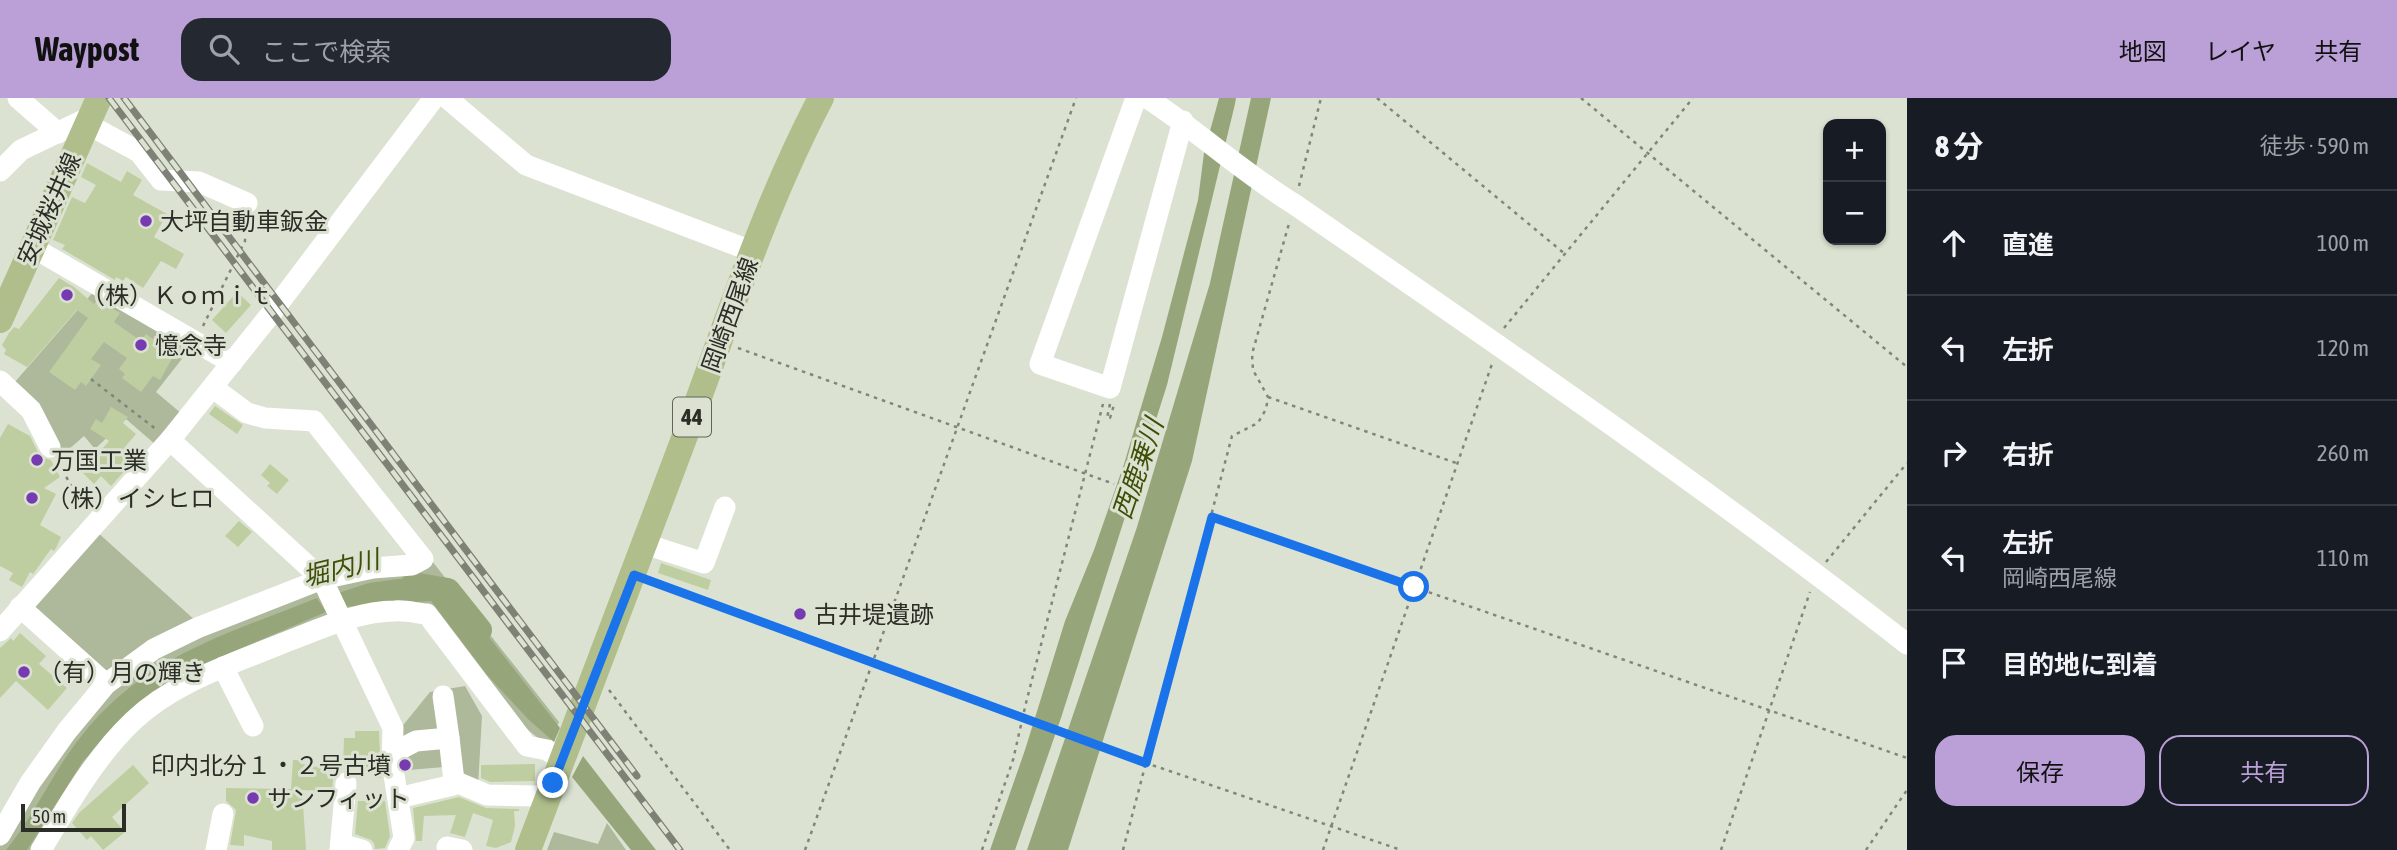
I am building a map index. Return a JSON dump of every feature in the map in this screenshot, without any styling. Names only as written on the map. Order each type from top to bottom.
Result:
[{"type":"main road","name":"岡崎西尾線","points":[[528,850],[595,670],[634,575],[773,195],[821,98]]},
{"type":"main road","name":"安城桜井線","points":[[0,320],[92,113]]},
{"type":"street","points":[[18,98],[58,133]]},
{"type":"street","points":[[106,684],[7,620],[170,440],[434,98]]},
{"type":"street","points":[[447,98],[526,165],[754,252]]},
{"type":"street","points":[[1136,98],[1040,363],[1110,388],[1183,121]]},
{"type":"street","points":[[1147,98],[1183,121],[1260,183],[1496,344],[1817,573],[1907,644]]},
{"type":"street","points":[[0,171],[21,150],[92,113],[139,152],[160,180],[199,182],[247,203]]},
{"type":"street","points":[[32,247],[232,363]]},
{"type":"street","points":[[0,381],[31,410],[50,447]]},
{"type":"street","points":[[0,835],[30,783],[67,731],[106,684],[154,649],[186,633],[322,579],[373,568],[412,565],[423,559],[314,421],[265,418],[247,413],[216,390]]},
{"type":"street","points":[[170,440],[322,579],[393,728],[393,753],[404,838],[398,850]]},
{"type":"street","points":[[645,544],[704,563],[725,507]]},
{"type":"street","points":[[41,850],[95,765],[134,720],[175,689],[341,620],[394,610],[426,614],[527,746],[547,750],[566,749]]},
{"type":"street","points":[[223,667],[253,726]]},
{"type":"street","points":[[398,798],[453,785],[443,696]]},
{"type":"street","points":[[393,753],[416,741],[449,738]]},
{"type":"street","points":[[454,781],[487,795],[536,796],[546,801]]},
{"type":"street","points":[[345,783],[340,847],[362,850]]},
{"type":"street","points":[[216,850],[223,814]]},
{"type":"path","points":[[805,850],[1076,98]]},
{"type":"path","points":[[1321,98],[1252,354],[1252,370],[1268,397],[1457,464]]},
{"type":"path","points":[[1377,98],[1565,254]]},
{"type":"path","points":[[1581,98],[1907,367]]},
{"type":"path","points":[[1323,850],[1496,344],[1565,254],[1693,98]]},
{"type":"path","points":[[202,327],[245,242],[247,203]]},
{"type":"path","points":[[720,341],[1114,484]]},
{"type":"path","points":[[90,379],[170,440]]},
{"type":"path","points":[[1123,850],[1232,436],[1258,423],[1266,409],[1268,397]]},
{"type":"path","points":[[982,850],[1013,760],[1104,399]]},
{"type":"path","points":[[50,447],[74,491],[100,517]]},
{"type":"path","points":[[1721,850],[1817,573],[1907,463]]},
{"type":"path","points":[[1212,517],[1907,758]]},
{"type":"path","points":[[634,575],[1146,763],[1401,850]]},
{"type":"path","points":[[595,670],[730,850]]},
{"type":"path","points":[[1866,850],[1907,790]]},
{"type":"shaded area","points":[[95,290],[192,346],[156,392],[182,414],[156,445],[126,419],[95,449],[84,436],[60,457],[44,415],[14,383]]},
{"type":"shaded area","points":[[96,531],[197,622],[109,674],[27,605]]},
{"type":"shaded area","points":[[432,561],[559,722],[548,746],[518,722],[408,605],[164,689],[35,850],[0,850],[0,845],[88,714],[144,662],[208,629],[314,590]]},
{"type":"shaded area","points":[[465,686],[482,716],[478,786],[458,778],[456,766],[397,771],[396,734],[430,692]]},
{"type":"shaded area","points":[[607,823],[626,850],[547,850],[554,832],[598,844]]},
{"type":"water","name":"西鹿乗川","points":[[1219,98],[1236,98],[1167,385],[1061,718],[1015,850],[990,850],[1025,750],[1065,621],[1094,550],[1124,464],[1162,337],[1198,200],[1204,153]]},
{"type":"water","points":[[1251,98],[1271,98],[1192,461],[1068,850],[1027,850],[1137,527],[1210,283]]},
{"type":"water","points":[[421,579],[439,584],[478,623],[560,728],[554,742],[529,720],[487,675],[431,601],[342,607],[335,594],[369,583]]},
{"type":"water","points":[[317,598],[326,612],[225,655],[152,692],[83,761],[27,850],[6,850],[80,738],[104,710],[131,687],[188,651]]},
{"type":"water","points":[[583,756],[656,850],[631,850],[572,777]]},
{"type":"building","points":[[87,163],[121,182],[127,171],[142,180],[133,195],[167,214],[154,237],[184,254],[176,269],[161,261],[143,288],[126,277],[123,281],[116,277],[115,280],[62,249],[65,245],[53,240],[72,197],[85,203],[96,185],[81,177]]},
{"type":"building","points":[[59,278],[94,304],[97,300],[120,313],[114,322],[141,341],[146,334],[159,343],[164,339],[178,348],[160,380],[153,376],[141,392],[122,378],[125,374],[119,369],[127,358],[104,342],[91,359],[101,365],[86,386],[81,382],[75,390],[49,372],[88,318],[77,310],[27,367],[4,354],[6,350],[2,345],[9,333],[14,327],[19,329]]},
{"type":"building","points":[[237,292],[251,305],[226,333],[212,320]]},
{"type":"building","points":[[215,406],[243,425],[237,434],[209,414]]},
{"type":"building","points":[[111,407],[128,417],[123,423],[136,434],[125,447],[137,457],[111,486],[101,476],[94,484],[82,472],[109,441],[90,429],[96,419],[102,423]]},
{"type":"building","points":[[8,424],[30,436],[39,454],[51,460],[60,477],[44,488],[56,494],[40,525],[61,537],[54,551],[51,549],[33,574],[30,572],[22,587],[9,580],[13,573],[0,566],[0,438]]},
{"type":"building","points":[[270,464],[289,480],[277,494],[267,486],[270,483],[261,475]]},
{"type":"building","points":[[239,521],[252,532],[238,547],[225,536]]},
{"type":"building","points":[[661,563],[711,580],[708,590],[658,573]]},
{"type":"building","name":"（有）月の輝き","points":[[20,633],[46,656],[39,664],[67,688],[48,710],[16,681],[0,698],[0,648],[11,638],[13,641]]},
{"type":"building","points":[[355,731],[379,731],[381,778],[373,778],[373,774],[358,774],[358,770],[343,767],[344,738],[355,738]]},
{"type":"building","points":[[293,760],[300,760],[305,766],[334,768],[332,792],[302,790],[306,850],[272,850],[272,841],[244,835],[244,846],[230,845],[236,810],[226,801],[226,788],[291,789]]},
{"type":"building","points":[[535,764],[535,781],[490,782],[481,778],[481,765]]},
{"type":"building","points":[[133,765],[149,783],[112,817],[125,832],[103,850],[91,836],[87,840],[72,823],[79,813]]},
{"type":"building","points":[[459,797],[486,808],[519,809],[514,811],[515,826],[511,842],[496,848],[486,846],[493,820],[473,813],[465,837],[450,833],[456,815],[424,816],[422,841],[416,841],[413,808]]},
{"type":"building","points":[[358,801],[385,801],[390,836],[385,848],[375,849],[371,840],[355,834]]},
{"type":"waterway","name":"堀内川","points":[[413,584],[448,590],[480,630]]},
{"type":"railway","points":[[109,98],[680,850]]},
{"type":"railway","points":[[124,98],[637,776]]},
{"type":"place","name":"大坪自動車鈑金","points":[[146,221]]},
{"type":"place","name":"（株）Ｋｏｍｉｔ","points":[[67,295]]},
{"type":"place","name":"憶念寺","points":[[141,345]]},
{"type":"place","name":"万国工業","points":[[37,460]]},
{"type":"place","name":"（株）イシヒロ","points":[[32,498]]},
{"type":"place","name":"古井堤遺跡","points":[[800,614]]},
{"type":"place","name":"（有）月の輝き","points":[[24,672]]},
{"type":"place","name":"印内北分１・２号古墳","points":[[405,765]]},
{"type":"place","name":"サンフィット","points":[[253,798]]},
{"type":"route","points":[[553,783],[634,575],[1146,763],[1212,517],[1414,587]]}]
